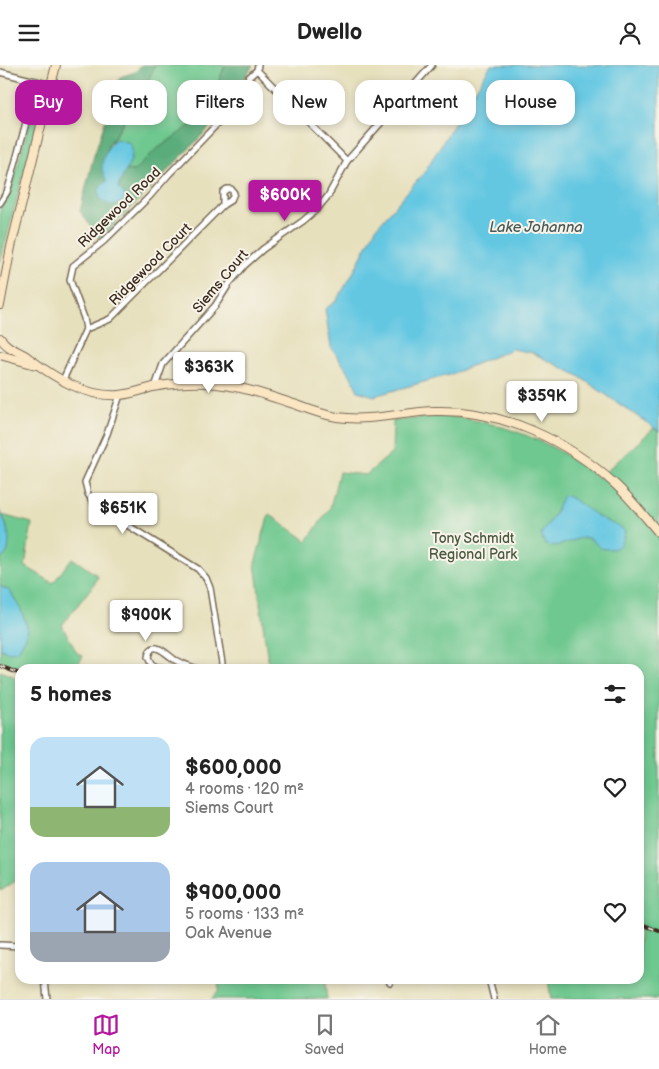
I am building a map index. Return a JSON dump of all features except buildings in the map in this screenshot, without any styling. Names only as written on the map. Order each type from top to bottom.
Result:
[{"type":"street","points":[[52,80],[56,65]]},
{"type":"street","name":"Siems Court","points":[[156,387],[163,364],[215,306],[239,272],[253,257],[303,221],[318,207],[328,196],[347,161],[432,65]]},
{"type":"street","points":[[257,67],[347,161]]},
{"type":"street","name":"Ridgewood Road","points":[[86,329],[84,318],[70,280],[73,267],[104,241],[149,197],[220,121],[257,67]]},
{"type":"street","points":[[0,72],[33,80]]},
{"type":"street","points":[[0,203],[7,192],[25,125]]},
{"type":"street","points":[[0,303],[11,247],[41,125]]},
{"type":"street","name":"Ridgewood Court","points":[[86,329],[110,319],[223,205]]},
{"type":"street","points":[[63,380],[86,329]]},
{"type":"street","points":[[0,338],[11,350],[26,355],[71,385],[95,393],[120,395],[156,387],[188,383],[219,384],[239,387],[321,413],[346,418],[361,419],[433,411],[451,411],[500,419],[549,439],[604,474],[630,498],[659,533]]},
{"type":"street","points":[[0,355],[40,366]]},
{"type":"street","points":[[120,395],[107,434],[84,482],[86,489],[95,505],[198,569],[206,578],[210,588],[222,664]]},
{"type":"street","points":[[151,664],[148,657],[151,651],[160,648],[175,660],[185,664]]},
{"type":"street","points":[[0,945],[15,946]]},
{"type":"street","points":[[46,984],[47,999]]},
{"type":"street","points":[[490,984],[494,999]]},
{"type":"green space","points":[[142,65],[155,65],[148,80],[119,80],[120,77],[135,72]]},
{"type":"green space","points":[[155,65],[225,65],[219,80],[177,80],[177,125],[191,125],[153,152],[134,171],[125,170],[132,157],[116,139],[111,142],[122,125],[167,125],[167,80],[148,80]]},
{"type":"green space","points":[[225,65],[253,65],[244,80],[219,80]]},
{"type":"green space","points":[[29,125],[36,125],[0,263],[0,208],[9,194]]},
{"type":"green space","points":[[104,125],[121,125],[108,146],[102,166],[107,181],[120,204],[126,199],[118,188],[125,170],[134,171],[153,152],[191,125],[212,125],[100,240],[80,211],[94,155]]},
{"type":"green space","name":"Tony Schmidt Regional Park","points":[[444,416],[506,428],[546,444],[582,465],[599,478],[654,428],[659,431],[659,999],[551,999],[549,984],[644,984],[644,664],[268,664],[255,563],[269,514],[307,541],[330,508],[339,472],[366,475],[392,453],[393,421]]},
{"type":"green space","points":[[2,515],[32,523],[25,566],[53,583],[72,558],[98,576],[95,583],[62,625],[77,653],[83,656],[78,664],[15,664],[15,667],[0,661],[0,649],[8,652],[27,626],[14,598],[6,589],[0,586],[0,559],[7,551],[8,545],[6,526]]},
{"type":"green space","points":[[0,671],[15,677],[15,881],[0,890]]},
{"type":"green space","points":[[219,984],[325,984],[327,999],[211,999],[218,991]]},
{"type":"water","name":"Lake Johanna","points":[[491,65],[659,65],[659,431],[577,375],[533,353],[512,349],[452,374],[374,396],[358,391],[351,376],[331,347],[325,309],[336,301],[351,277],[376,228],[423,174],[454,125],[476,125],[476,89]]},
{"type":"water","points":[[116,139],[130,143],[132,154],[118,188],[123,192],[126,199],[113,205],[100,199],[99,193],[100,188],[107,181],[102,169],[104,157],[110,145]]},
{"type":"water","points":[[563,495],[574,499],[599,517],[625,531],[619,546],[614,549],[603,549],[587,538],[551,546],[545,545],[541,534],[555,513]]},
{"type":"water","points":[[0,511],[7,529],[9,544],[5,555],[0,559]]},
{"type":"water","points":[[0,586],[10,591],[21,610],[27,626],[26,637],[18,651],[8,652],[0,649]]},
{"type":"railway","points":[[0,666],[15,672]]},
{"type":"railway","points":[[644,925],[659,931]]}]
